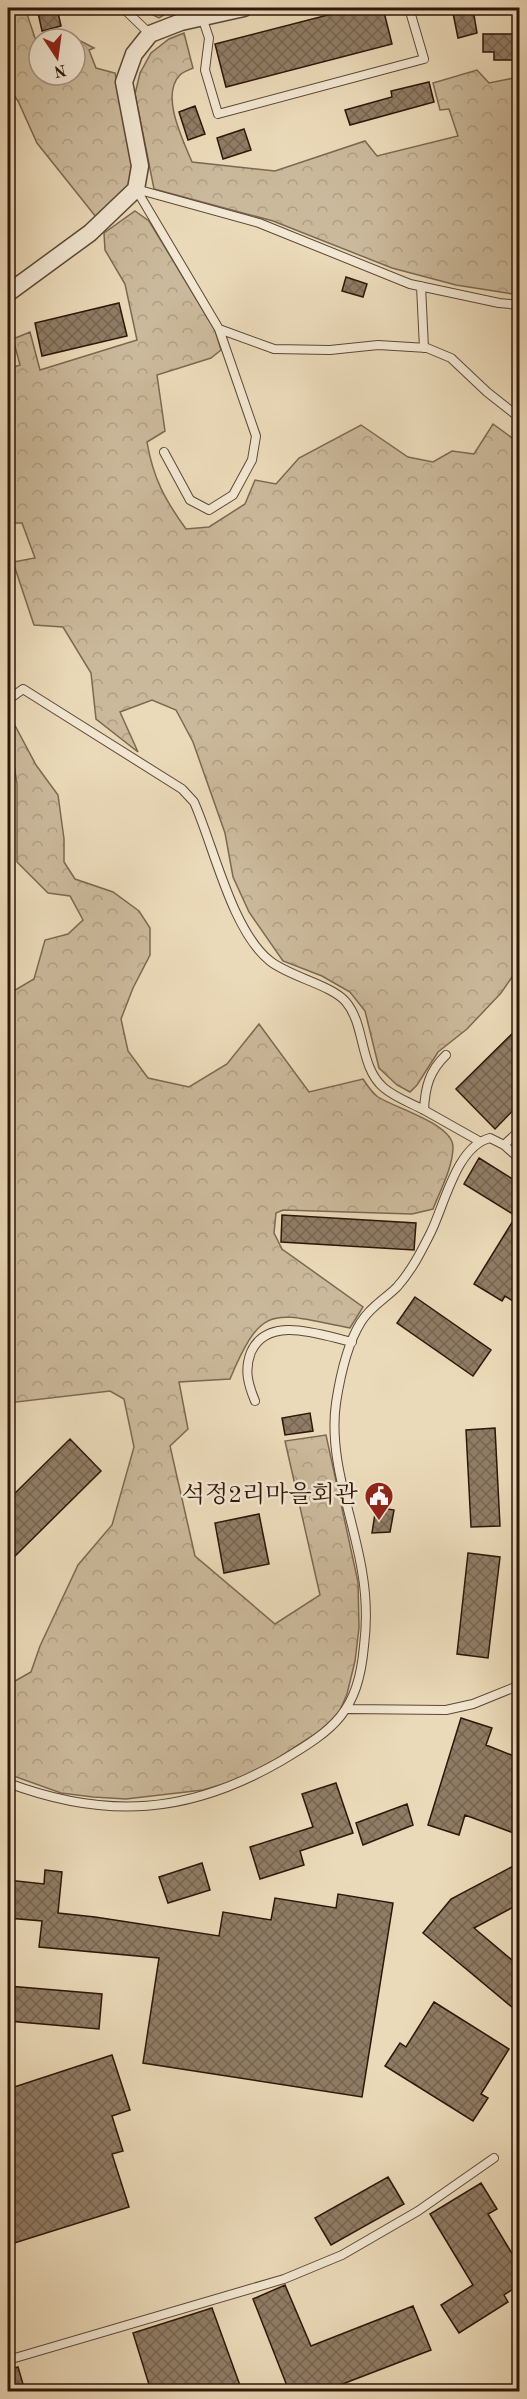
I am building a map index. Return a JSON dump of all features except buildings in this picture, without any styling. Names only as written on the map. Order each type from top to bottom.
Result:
[{"type":"street","points":[[8,292],[90,233],[136,189],[140,166],[124,82],[134,54],[150,34],[182,22],[244,8]]},
{"type":"lane","points":[[123,8],[150,34]]},
{"type":"lane","points":[[202,17],[210,38],[205,70],[218,114],[424,59],[410,8]]},
{"type":"lane","points":[[136,189],[259,224],[421,286],[499,303],[519,305]]},
{"type":"lane","points":[[136,189],[219,329],[256,436],[252,460],[233,495],[209,510],[190,500],[164,452]]},
{"type":"lane","points":[[421,286],[424,348]]},
{"type":"lane","points":[[219,329],[274,349],[330,350],[378,345],[424,348],[451,358],[519,418]]},
{"type":"lane","points":[[8,700],[22,689],[182,789],[194,802],[229,896],[238,916],[259,949],[270,961],[284,970],[344,999],[353,1011],[374,1076],[382,1087],[479,1141]]},
{"type":"lane","points":[[8,795],[10,837],[8,879]]},
{"type":"lane","points":[[424,1110],[426,1086],[430,1075],[446,1055]]},
{"type":"lane","points":[[504,1145],[519,1130]]},
{"type":"lane","points":[[8,1783],[65,1802],[94,1806],[132,1807],[174,1804],[236,1785],[265,1770],[328,1731],[348,1709],[359,1676],[364,1646],[365,1610],[362,1571],[335,1438],[336,1404],[352,1342],[361,1322],[372,1308],[396,1288],[416,1264],[459,1166],[470,1149],[479,1141],[490,1138],[504,1145],[519,1159]]},
{"type":"lane","points":[[255,1401],[247,1380],[247,1363],[254,1347],[267,1334],[283,1330],[307,1331],[352,1342]]},
{"type":"lane","points":[[348,1709],[446,1710],[473,1704],[519,1685]]},
{"type":"lane","points":[[8,2360],[284,2279],[342,2255],[418,2211],[494,2158]]},
{"type":"green space","points":[[8,8],[25,8],[31,27],[27,27],[27,87],[87,87],[87,44],[94,48],[89,50],[96,68],[115,73],[133,154],[133,187],[96,217],[37,143],[18,101],[8,87]]},
{"type":"green space","points":[[139,8],[164,8],[167,13],[159,18]]},
{"type":"green space","points":[[184,33],[193,68],[181,74],[174,84],[172,94],[175,118],[192,162],[275,171],[365,141],[377,156],[458,136],[449,109],[440,110],[433,83],[477,70],[489,83],[519,77],[519,295],[456,285],[392,268],[273,221],[154,189],[135,94],[140,73],[151,53],[169,39]]},
{"type":"green space","points":[[135,211],[149,221],[215,330],[221,350],[211,358],[157,375],[165,431],[147,442],[161,488],[186,529],[209,527],[245,504],[255,480],[276,484],[299,458],[361,425],[408,457],[433,462],[452,451],[474,454],[493,424],[519,443],[519,967],[501,993],[467,1029],[438,1052],[410,1092],[397,1085],[379,1068],[365,1011],[350,992],[322,976],[283,961],[249,912],[233,877],[225,833],[193,742],[176,710],[152,700],[120,712],[138,752],[96,719],[91,673],[63,627],[34,625],[13,562],[35,558],[22,523],[8,523],[8,369],[20,365],[13,339],[30,332],[40,370],[137,340],[125,284],[105,250],[104,233]]},
{"type":"green space","points":[[11,718],[36,765],[58,795],[64,839],[64,862],[75,879],[113,892],[139,911],[150,928],[150,955],[133,988],[121,1019],[128,1051],[148,1078],[189,1087],[227,1064],[259,1024],[309,1092],[363,1079],[378,1097],[444,1131],[453,1147],[449,1171],[433,1209],[412,1214],[283,1210],[276,1213],[274,1233],[282,1249],[363,1307],[350,1328],[304,1319],[287,1317],[274,1319],[262,1324],[252,1336],[230,1379],[179,1382],[188,1429],[170,1446],[195,1556],[275,1624],[320,1595],[285,1441],[326,1435],[358,1582],[359,1628],[355,1661],[347,1694],[338,1715],[320,1731],[275,1760],[234,1781],[203,1790],[126,1799],[93,1797],[61,1793],[8,1774],[8,1685],[31,1672],[40,1646],[78,1565],[112,1525],[134,1447],[124,1399],[110,1391],[8,1403],[8,992],[34,979],[45,940],[68,934],[83,920],[70,896],[48,893],[17,862],[17,784],[8,726]]},
{"type":"place","name":"석정2리마을회관","points":[[379,1522]]}]
